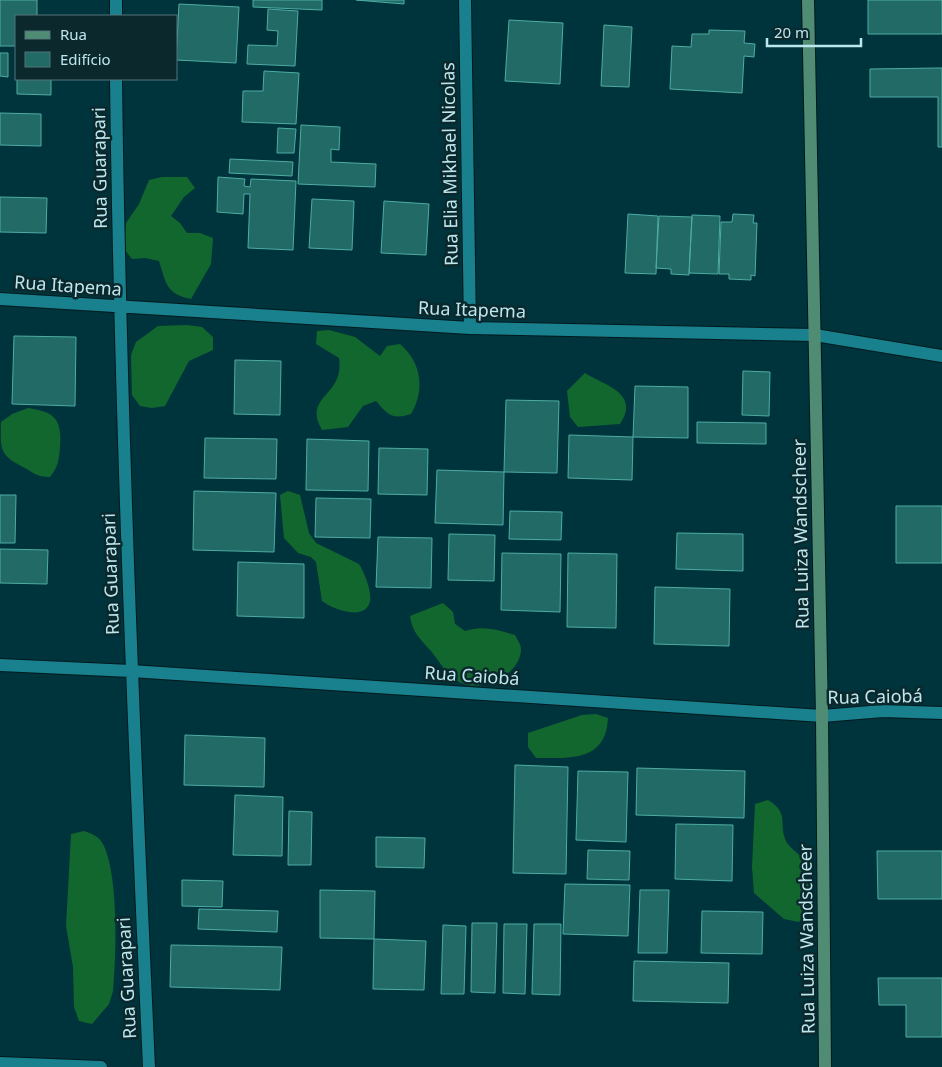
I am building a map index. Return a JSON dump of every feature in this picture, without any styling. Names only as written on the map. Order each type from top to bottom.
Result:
[{"type":"main road","name":"Rua Luiza Wandscheer","points":[[808,0],[822,716],[825,1067]]},
{"type":"street","points":[[116,0],[116,15]]},
{"type":"street","name":"Rua Elia Mikhael Nicolas","points":[[465,0],[470,328]]},
{"type":"street","name":"Rua Guarapari","points":[[116,80],[119,307],[131,671],[149,1067]]},
{"type":"street","name":"Rua Itapema","points":[[0,299],[470,328],[815,334],[942,356]]},
{"type":"street","name":"Rua Caiobá","points":[[0,666],[131,671],[822,716],[883,711],[942,713]]},
{"type":"street","points":[[0,1063],[101,1067]]},
{"type":"green space","points":[[162,177],[187,177],[195,188],[184,197],[171,216],[180,223],[187,233],[200,233],[213,238],[211,264],[191,299],[172,291],[168,286],[159,261],[145,258],[132,259],[124,249],[126,223],[139,204],[149,180]]},
{"type":"green space","points":[[187,325],[202,327],[213,337],[213,350],[189,361],[165,406],[152,408],[140,406],[132,395],[131,355],[136,342],[158,326]]},
{"type":"green space","points":[[329,330],[355,337],[380,356],[387,346],[400,344],[407,351],[417,368],[419,377],[418,396],[411,414],[405,416],[391,415],[376,401],[363,406],[348,427],[322,430],[317,418],[317,409],[336,381],[339,371],[339,358],[316,344],[317,331]]},
{"type":"green space","points":[[585,373],[611,387],[623,398],[626,405],[620,424],[578,427],[570,417],[567,391]]},
{"type":"green space","points":[[28,408],[51,415],[60,430],[59,456],[56,467],[50,477],[37,475],[17,464],[7,456],[2,447],[1,422],[12,414]]},
{"type":"green space","points":[[288,491],[300,495],[309,533],[316,543],[359,564],[370,592],[370,601],[362,611],[348,612],[322,601],[316,562],[311,557],[298,553],[284,538],[280,495]]},
{"type":"green space","points":[[443,603],[453,612],[455,624],[465,631],[484,628],[515,635],[521,649],[519,659],[506,675],[496,681],[475,686],[465,684],[452,677],[417,635],[410,616]]},
{"type":"green space","points":[[596,714],[608,718],[606,732],[601,743],[593,750],[573,757],[536,758],[528,747],[528,733],[582,715]]},
{"type":"green space","points":[[768,800],[779,810],[787,843],[802,857],[810,870],[813,894],[808,909],[799,922],[784,919],[754,893],[752,867],[755,804]]},
{"type":"green space","points":[[84,831],[96,836],[104,846],[112,878],[115,917],[113,991],[109,1004],[92,1024],[79,1021],[74,1007],[73,967],[66,926],[71,834]]},
{"type":"building","points":[[0,0],[37,0],[37,15],[15,15],[15,46],[0,46]]},
{"type":"building","points":[[253,0],[322,0],[322,10],[253,7]]},
{"type":"building","points":[[356,0],[404,0],[404,4]]},
{"type":"building","points":[[868,0],[942,0],[942,34],[868,34]]},
{"type":"building","points":[[179,4],[239,7],[236,63],[178,60]]},
{"type":"building","points":[[268,9],[298,11],[295,66],[247,64],[248,45],[277,46],[278,31],[267,30]]},
{"type":"building","points":[[509,20],[563,23],[560,84],[505,81]]},
{"type":"building","points":[[604,25],[632,27],[629,87],[601,86]]},
{"type":"building","points":[[709,30],[745,31],[744,43],[755,44],[754,57],[744,56],[742,93],[670,89],[672,46],[691,47],[692,34],[709,34]]},
{"type":"building","points":[[0,53],[8,53],[8,77],[0,76]]},
{"type":"building","points":[[942,68],[942,147],[938,147],[938,97],[870,97],[870,69]]},
{"type":"building","points":[[264,71],[299,73],[296,124],[242,122],[243,91],[263,91]]},
{"type":"building","points":[[17,80],[51,80],[51,95],[17,94]]},
{"type":"building","points":[[0,113],[41,114],[41,146],[0,145]]},
{"type":"building","points":[[301,125],[340,127],[339,150],[331,149],[331,162],[376,164],[375,187],[298,184]]},
{"type":"building","points":[[278,128],[296,129],[294,153],[277,153]]},
{"type":"building","points":[[230,159],[293,162],[292,176],[229,173]]},
{"type":"building","points":[[218,177],[245,179],[244,186],[250,187],[251,179],[296,181],[293,250],[248,248],[250,194],[244,194],[243,214],[217,212]]},
{"type":"building","points":[[0,197],[47,198],[46,233],[0,232]]},
{"type":"building","points":[[312,199],[354,201],[352,250],[309,248]]},
{"type":"building","points":[[384,201],[429,204],[426,255],[381,253]]},
{"type":"building","points":[[628,214],[658,216],[656,274],[625,273]]},
{"type":"building","points":[[733,214],[754,215],[753,223],[757,223],[755,276],[751,275],[751,280],[729,279],[729,274],[719,274],[721,222],[732,222]]},
{"type":"building","points":[[692,215],[720,216],[718,274],[689,273]]},
{"type":"building","points":[[659,216],[692,217],[689,275],[671,274],[671,269],[656,268]]},
{"type":"building","points":[[14,336],[76,337],[75,406],[12,404]]},
{"type":"building","points":[[235,360],[281,361],[280,415],[234,414]]},
{"type":"building","points":[[743,371],[770,372],[769,416],[742,415]]},
{"type":"building","points":[[635,386],[688,387],[688,438],[633,437]]},
{"type":"building","points":[[506,400],[559,401],[557,473],[504,472]]},
{"type":"building","points":[[697,422],[766,423],[766,444],[697,443]]},
{"type":"building","points":[[569,435],[633,437],[632,480],[568,478]]},
{"type":"building","points":[[205,438],[277,439],[276,479],[204,478]]},
{"type":"building","points":[[307,439],[369,441],[368,491],[306,490]]},
{"type":"building","points":[[379,448],[428,449],[427,495],[378,494]]},
{"type":"building","points":[[437,470],[504,472],[503,525],[435,523]]},
{"type":"building","points":[[194,491],[276,493],[274,552],[193,550]]},
{"type":"building","points":[[0,495],[16,495],[15,543],[0,543]]},
{"type":"building","points":[[316,498],[371,499],[370,538],[315,537]]},
{"type":"building","points":[[896,506],[942,506],[942,563],[896,563]]},
{"type":"building","points":[[510,511],[562,512],[561,540],[509,539]]},
{"type":"building","points":[[677,533],[743,534],[743,571],[676,569]]},
{"type":"building","points":[[449,534],[495,535],[494,581],[448,580]]},
{"type":"building","points":[[378,537],[432,538],[431,588],[376,587]]},
{"type":"building","points":[[0,549],[48,550],[47,584],[0,583]]},
{"type":"building","points":[[502,553],[561,554],[560,612],[501,610]]},
{"type":"building","points":[[568,553],[617,554],[616,628],[567,627]]},
{"type":"building","points":[[238,562],[304,564],[304,618],[237,616]]},
{"type":"building","points":[[655,587],[730,589],[729,646],[654,644]]},
{"type":"building","points":[[185,735],[265,738],[264,787],[184,785]]},
{"type":"building","points":[[515,765],[568,767],[566,874],[513,873]]},
{"type":"building","points":[[637,768],[745,771],[744,818],[636,815]]},
{"type":"building","points":[[578,771],[628,772],[626,842],[576,840]]},
{"type":"building","points":[[235,795],[283,797],[282,856],[233,855]]},
{"type":"building","points":[[289,811],[312,812],[311,865],[288,865]]},
{"type":"building","points":[[676,824],[733,825],[732,881],[675,879]]},
{"type":"building","points":[[376,837],[425,838],[424,868],[376,867]]},
{"type":"building","points":[[588,850],[630,851],[629,880],[587,879]]},
{"type":"building","points":[[877,851],[942,851],[942,899],[878,899]]},
{"type":"building","points":[[182,880],[223,881],[222,907],[182,906]]},
{"type":"building","points":[[565,884],[630,885],[628,936],[563,934]]},
{"type":"building","points":[[320,890],[375,891],[374,939],[320,938]]},
{"type":"building","points":[[640,890],[669,890],[667,953],[638,953]]},
{"type":"building","points":[[199,909],[278,911],[277,932],[198,929]]},
{"type":"building","points":[[702,911],[763,912],[762,954],[701,953]]},
{"type":"building","points":[[472,923],[497,923],[495,993],[471,992]]},
{"type":"building","points":[[504,924],[527,924],[525,994],[503,993]]},
{"type":"building","points":[[534,924],[561,924],[560,995],[532,994]]},
{"type":"building","points":[[443,925],[466,926],[464,994],[441,994]]},
{"type":"building","points":[[374,939],[426,941],[424,990],[373,989]]},
{"type":"building","points":[[171,945],[282,947],[280,990],[170,987]]},
{"type":"building","points":[[634,961],[729,963],[728,1003],[633,1001]]},
{"type":"building","points":[[878,978],[942,978],[942,1037],[906,1037],[906,1005],[879,1005]]}]
